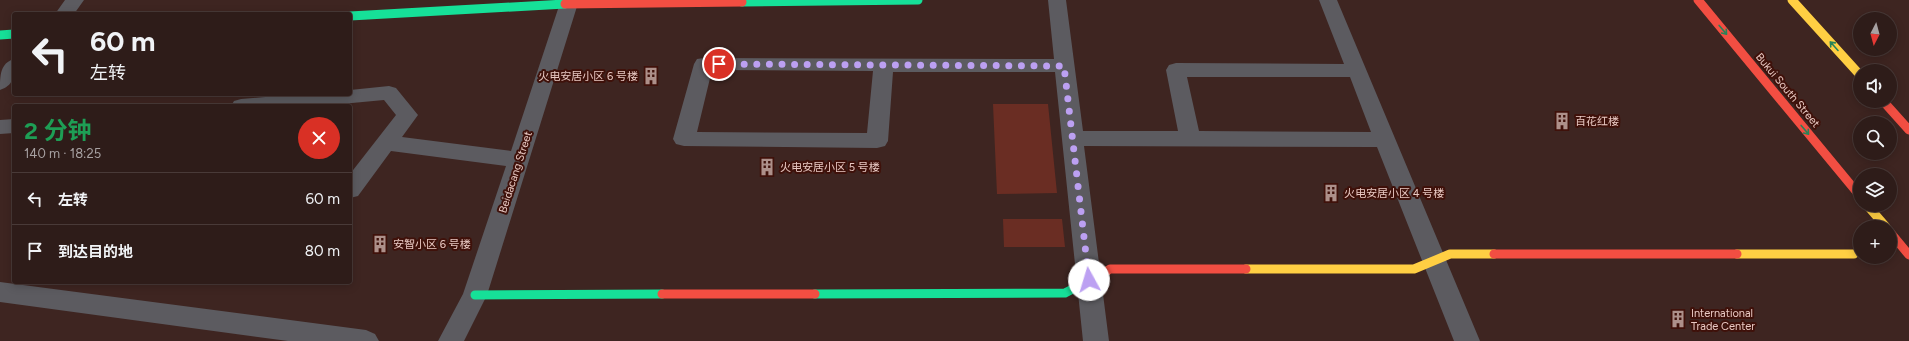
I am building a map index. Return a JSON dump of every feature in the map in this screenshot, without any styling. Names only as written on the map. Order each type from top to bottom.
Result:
[{"type":"street","points":[[66,12],[75,0]]},
{"type":"street","points":[[352,16],[570,2],[918,0]]},
{"type":"street","points":[[1057,0],[1096,341]]},
{"type":"street","points":[[1328,0],[1467,341]]},
{"type":"street","name":"Bukui South Street","points":[[1698,0],[1853,188]]},
{"type":"street","points":[[1792,0],[1853,67]]},
{"type":"street","name":"Beidacang Street","points":[[451,341],[475,295],[570,2]]},
{"type":"street","points":[[0,35],[12,34]]},
{"type":"street","points":[[884,65],[877,141],[684,139],[704,64],[884,65],[1064,66]]},
{"type":"street","points":[[0,83],[12,68]]},
{"type":"street","points":[[1190,139],[1176,70],[1357,72]]},
{"type":"street","points":[[264,104],[389,93],[408,115],[352,187]]},
{"type":"street","points":[[1889,108],[1909,130]]},
{"type":"street","points":[[0,128],[12,126]]},
{"type":"street","points":[[1073,138],[1385,140]]},
{"type":"street","points":[[386,143],[519,160]]},
{"type":"street","points":[[1873,212],[1880,220]]},
{"type":"street","points":[[1897,240],[1909,255]]},
{"type":"street","points":[[475,295],[1065,293],[1110,269],[1414,269],[1450,254],[1853,254]]},
{"type":"street","points":[[0,292],[253,334],[366,341]]},
{"type":"shaded area","points":[[993,104],[1048,104],[1057,193],[997,194]]},
{"type":"shaded area","points":[[1003,219],[1062,219],[1065,247],[1004,247]]},
{"type":"traffic: fast","points":[[742,2],[918,0]]},
{"type":"traffic: fast","points":[[352,16],[565,4]]},
{"type":"traffic: fast","points":[[0,35],[12,34]]},
{"type":"traffic: fast","points":[[815,294],[1065,293],[1107,271]]},
{"type":"traffic: fast","points":[[475,295],[662,294]]},
{"type":"traffic: slow","points":[[1792,0],[1853,67]]},
{"type":"traffic: slow","points":[[1873,212],[1880,220]]},
{"type":"traffic: slow","points":[[1246,269],[1414,269],[1450,254],[1494,254]]},
{"type":"traffic: slow","points":[[1737,254],[1853,254]]},
{"type":"traffic: jam","points":[[1698,0],[1853,188]]},
{"type":"traffic: jam","points":[[565,4],[742,2]]},
{"type":"traffic: jam","points":[[1889,108],[1909,130]]},
{"type":"traffic: jam","points":[[1897,240],[1909,255]]},
{"type":"traffic: jam","points":[[1494,254],[1737,254]]},
{"type":"traffic: jam","points":[[1107,271],[1110,269],[1246,269]]},
{"type":"traffic: jam","points":[[662,294],[815,294]]},
{"type":"place","name":"火电安居小区 6 号楼","points":[[651,76]]},
{"type":"place","name":"百花红楼","points":[[1562,121]]},
{"type":"place","name":"火电安居小区 5 号楼","points":[[767,167]]},
{"type":"place","name":"火电安居小区 4 号楼","points":[[1331,193]]},
{"type":"place","name":"安智小区 6 号楼","points":[[380,244]]},
{"type":"place","name":"International Trade Center","points":[[1678,319]]},
{"type":"route","points":[[719,64],[1064,66],[1089,280]]}]
